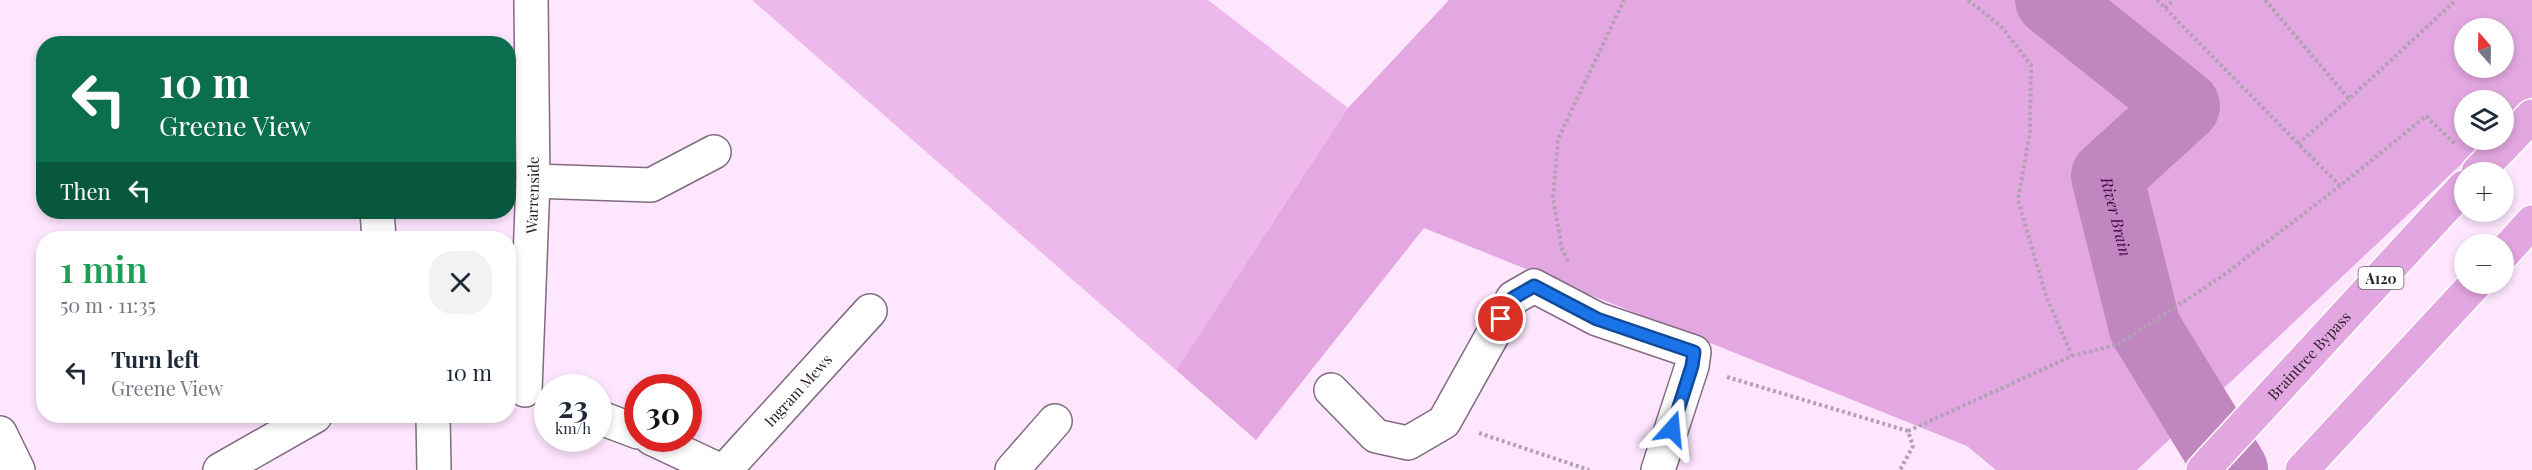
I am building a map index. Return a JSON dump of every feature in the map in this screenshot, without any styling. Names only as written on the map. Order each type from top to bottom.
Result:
[{"type":"highway","name":"Braintree Bypass","points":[[2488,162],[2532,116]]},
{"type":"highway","name":"Braintree Bypass","points":[[2203,470],[2454,199]]},
{"type":"highway","points":[[2514,242],[2532,222]]},
{"type":"highway","points":[[2302,470],[2466,294]]},
{"type":"street","name":"Warrenside","points":[[527,393],[533,181],[521,120],[531,0]]},
{"type":"street","points":[[533,181],[651,185],[714,152]]},
{"type":"street","points":[[1331,390],[1376,436],[1408,443],[1444,422],[1513,298],[1534,286],[1597,319],[1694,352],[1692,366],[1658,470]]},
{"type":"street","name":"Ingram Mews","points":[[725,470],[870,310]]},
{"type":"street","points":[[1012,470],[1055,421]]},
{"type":"street","points":[[220,470],[303,423]]},
{"type":"street","points":[[433,423],[434,470]]},
{"type":"street","points":[[0,433],[18,470]]},
{"type":"street","points":[[681,452],[719,470]]},
{"type":"path","points":[[1572,269],[1562,249],[1553,198],[1558,139],[1624,0]]},
{"type":"path","points":[[1968,0],[2001,26],[2031,65],[2030,132],[2018,200],[2046,296],[2072,356]]},
{"type":"path","points":[[2157,0],[2340,186]]},
{"type":"path","points":[[2165,8],[2174,0]]},
{"type":"path","points":[[2265,0],[2349,99]]},
{"type":"path","points":[[2298,144],[2456,0]]},
{"type":"path","points":[[1692,366],[1908,431],[2072,356],[2119,344],[2221,277],[2340,186],[2426,116],[2464,162]]},
{"type":"path","points":[[1444,422],[1589,470]]},
{"type":"path","points":[[1900,470],[1913,446],[1908,431]]},
{"type":"shaded area","points":[[752,0],[1208,0],[1348,108],[1176,370]]},
{"type":"shaded area","points":[[1449,0],[2532,0],[2532,97],[2514,114],[2514,90],[2454,90],[2454,150],[2476,150],[2464,162],[2454,162],[2454,171],[2137,470],[1996,470],[1967,446],[1424,228],[1256,440],[1176,370],[1348,108]]},
{"type":"waterway","name":"River Brain","points":[[2051,0],[2184,106],[2107,176],[2145,328],[2232,470]]},
{"type":"route","points":[[1501,319],[1513,298],[1534,286],[1597,319],[1694,352],[1692,366],[1672,429]]}]
